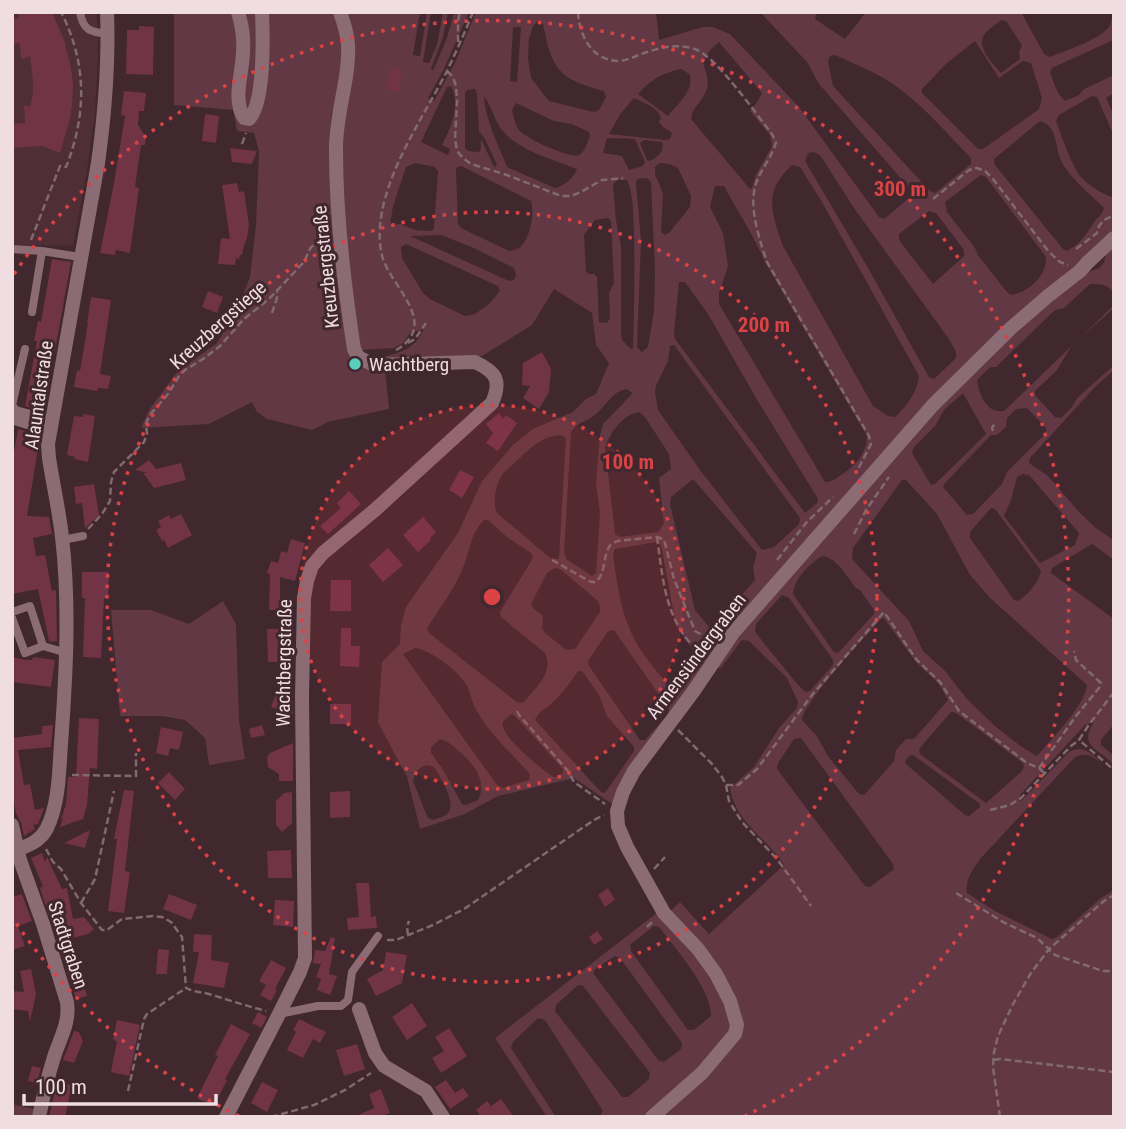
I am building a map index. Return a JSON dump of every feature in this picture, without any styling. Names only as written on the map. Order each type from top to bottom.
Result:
[{"type":"street","name":"Alauntalstraße","points":[[15,850],[40,839],[47,829],[58,775],[67,653],[66,578],[49,458],[51,424],[98,163],[107,78],[107,12]]},
{"type":"street","points":[[238,12],[242,25],[243,52],[239,100],[241,113],[244,118],[249,119],[253,115],[259,94],[262,12]]},
{"type":"street","name":"Kreuzbergstraße","points":[[340,12],[348,44],[335,149],[348,307],[354,349],[358,357]]},
{"type":"street","name":"Armensündergraben","points":[[611,813],[634,771],[671,724],[733,633],[933,405],[1011,328],[1080,271],[1114,238]]},
{"type":"street","name":"Wachtbergstraße","points":[[226,1117],[305,958],[302,697],[304,598],[312,566],[323,553],[376,509],[492,403],[498,390],[496,379],[488,369],[475,362],[374,365],[358,357]]},
{"type":"street","points":[[12,417],[51,424]]},
{"type":"street","points":[[611,813],[626,847],[664,913],[698,949],[716,974],[730,1001],[737,1025],[734,1034],[702,1073],[652,1117]]},
{"type":"street","name":"Stadtgraben","points":[[12,825],[15,850],[43,924],[67,1002],[67,1023],[54,1057],[39,1117]]},
{"type":"street","points":[[359,1009],[375,1053],[384,1066],[426,1091],[443,1117]]},
{"type":"lane","points":[[80,12],[84,25],[91,32],[108,34]]},
{"type":"lane","points":[[12,249],[80,257]]},
{"type":"lane","points":[[32,312],[42,251]]},
{"type":"lane","points":[[25,349],[12,405],[16,410],[51,424]]},
{"type":"lane","points":[[62,540],[84,534]]},
{"type":"lane","points":[[12,612],[30,606],[43,646]]},
{"type":"lane","points":[[12,618],[25,653],[43,646],[67,653]]},
{"type":"lane","points":[[276,1013],[318,1006],[341,1006],[348,1000],[352,972],[378,936]]},
{"type":"path","points":[[29,250],[39,216],[60,166],[66,167],[73,149],[81,108],[78,57],[61,12]]},
{"type":"path","points":[[458,45],[460,12]]},
{"type":"path","points":[[405,345],[415,324],[410,305],[383,260],[379,239],[381,217],[401,157],[447,71],[473,12]]},
{"type":"path","points":[[578,12],[581,31],[587,43],[595,53],[608,60],[621,61],[651,50],[673,46],[689,46],[701,51],[714,61],[772,134],[776,142],[774,151],[755,186],[753,199],[760,241],[767,262],[869,436],[871,444],[857,470]]},
{"type":"path","points":[[447,71],[456,86],[457,151],[471,164],[561,196],[581,192],[602,180],[623,178]]},
{"type":"path","points":[[933,199],[969,170],[977,168],[993,178],[1049,252],[1060,262],[1070,265],[1088,262]]},
{"type":"path","name":"Kreuzbergstiege","points":[[84,534],[110,501],[114,472],[144,442],[149,416],[179,376],[220,346],[244,319],[277,290],[304,262],[311,247],[321,241],[339,213]]},
{"type":"path","points":[[1076,249],[1097,233],[1104,220],[1114,215]]},
{"type":"path","points":[[272,313],[277,290]]},
{"type":"path","points":[[396,351],[415,339],[426,323]]},
{"type":"path","points":[[993,432],[995,423]]},
{"type":"path","points":[[853,534],[891,474]]},
{"type":"path","points":[[773,566],[806,523],[839,492]]},
{"type":"path","points":[[657,537],[669,608],[692,646],[713,662]]},
{"type":"path","points":[[552,560],[590,582],[596,582],[601,578],[611,544],[657,537],[665,543],[674,579],[695,631],[701,635],[710,634],[728,618]]},
{"type":"path","points":[[726,785],[734,787],[757,769],[812,695],[884,612],[916,659],[940,682],[959,711],[1045,774]]},
{"type":"path","points":[[1039,768],[1101,683],[1076,660],[1074,650]]},
{"type":"path","points":[[990,810],[1010,805],[1021,797],[1079,740],[1114,692]]},
{"type":"path","points":[[378,936],[386,940],[396,940],[464,909],[594,820],[611,813],[608,807],[574,782],[568,771],[517,711]]},
{"type":"path","points":[[671,724],[712,764],[722,777],[729,801],[742,822],[778,859],[811,906]]},
{"type":"path","points":[[1079,740],[1114,770]]},
{"type":"path","points":[[78,775],[136,776],[136,753]]},
{"type":"path","points":[[81,903],[95,879],[114,791]]},
{"type":"path","points":[[45,848],[102,930],[107,930],[122,919],[153,916],[172,922],[182,937],[187,988]]},
{"type":"path","points":[[957,893],[1003,922],[1037,938],[1055,955],[1103,971],[1114,971]]},
{"type":"path","points":[[999,1117],[994,1060],[998,1037],[1013,1004],[1049,949],[1114,895]]},
{"type":"path","points":[[408,935],[409,921]]},
{"type":"path","points":[[187,988],[276,1013]]},
{"type":"path","points":[[128,1091],[146,1014],[187,988]]},
{"type":"path","points":[[994,1060],[1114,1072]]},
{"type":"path","points":[[271,1117],[314,1105],[384,1066]]},
{"type":"shaded area","points":[[12,12],[97,12],[95,113],[73,246],[34,245],[32,255],[12,254]]},
{"type":"shaded area","points":[[174,12],[420,12],[413,55],[420,56],[427,12],[431,12],[423,62],[429,63],[437,45],[443,12],[448,12],[443,37],[431,69],[433,71],[447,38],[454,12],[469,12],[428,98],[434,101],[455,63],[476,12],[656,12],[659,40],[703,27],[713,27],[730,34],[799,107],[879,217],[884,219],[909,198],[911,190],[819,84],[807,62],[760,12],[817,12],[815,19],[845,39],[866,12],[1021,12],[1044,54],[1050,57],[1097,37],[1109,26],[1114,12],[1114,42],[1052,68],[1050,73],[1058,93],[1065,101],[1114,75],[1114,93],[1106,98],[1114,116],[1114,136],[1097,97],[1092,96],[1059,115],[1056,121],[1078,173],[1092,186],[1114,198],[1114,234],[1046,294],[782,572],[615,806],[574,778],[498,796],[465,814],[420,829],[407,777],[378,722],[382,662],[400,644],[406,607],[458,533],[482,481],[514,444],[533,429],[573,412],[586,399],[596,394],[609,363],[596,345],[592,313],[554,289],[532,325],[482,356],[377,359],[410,347],[424,329],[410,333],[403,343],[394,348],[361,350],[345,247],[342,148],[345,114],[332,112],[329,137],[331,167],[357,362],[370,369],[385,370],[389,409],[328,422],[312,430],[267,419],[257,412],[252,402],[209,424],[141,428],[149,410],[178,371],[217,343],[238,308],[250,277],[256,225],[259,151],[254,133],[237,131],[233,110],[174,105]],"holes":[[[1001,20],[1006,21],[1022,45],[1020,59],[1001,73],[987,57],[983,47],[983,37]],[[538,21],[543,24],[550,52],[560,70],[577,82],[604,91],[606,97],[599,110],[594,112],[549,101],[531,78],[529,38]],[[513,27],[521,27],[517,82],[510,81]],[[975,41],[999,78],[1023,61],[1031,63],[1042,98],[1039,109],[983,149],[978,149],[922,93],[922,89],[947,63]],[[719,42],[762,93],[750,111],[770,135],[772,146],[750,189],[691,119],[707,88],[703,63],[709,51]],[[835,55],[870,71],[901,90],[971,158],[971,164],[935,193],[930,191],[833,86],[828,61],[830,56]],[[682,69],[690,75],[687,92],[668,116],[638,94],[652,81]],[[451,86],[455,109],[442,145],[450,149],[448,155],[421,142],[447,87]],[[475,89],[479,131],[497,165],[494,167],[481,139],[479,152],[465,148],[465,93]],[[484,96],[499,126],[509,137],[536,154],[577,169],[568,181],[555,188],[507,167],[496,141]],[[634,98],[658,112],[661,118],[659,122],[672,133],[670,139],[666,140],[609,134],[621,113]],[[516,103],[554,121],[572,124],[589,132],[590,136],[581,154],[567,154],[530,138],[519,130],[512,110]],[[1040,121],[1050,127],[1060,158],[1068,172],[1104,208],[1082,239],[1067,251],[995,165],[994,159]],[[607,138],[635,139],[645,162],[643,166],[629,170],[622,156],[603,153]],[[644,140],[662,142],[658,156],[647,160],[640,143]],[[808,153],[820,155],[856,211],[949,339],[956,358],[934,379],[929,377],[805,161]],[[415,163],[435,167],[438,171],[434,228],[432,231],[415,230],[400,224],[390,225],[393,206],[406,167]],[[660,163],[678,168],[691,196],[690,207],[665,235],[661,232],[663,194],[655,174],[655,167]],[[792,165],[800,167],[919,376],[911,398],[895,417],[888,416],[873,406],[783,246],[773,213],[773,194],[777,184]],[[461,166],[531,201],[529,232],[520,247],[509,251],[461,228],[458,224],[456,168]],[[981,175],[986,177],[1046,257],[1046,264],[1036,282],[1018,293],[1011,295],[947,212],[945,202]],[[647,178],[651,182],[654,311],[648,347],[642,352],[637,347],[641,240],[636,183],[637,179]],[[618,180],[627,180],[632,199],[634,234],[633,348],[622,340],[621,246],[613,184]],[[715,186],[724,186],[765,262],[867,436],[862,454],[856,463],[834,480],[825,482],[719,304],[719,293],[728,266],[723,233],[710,207]],[[929,211],[936,213],[964,250],[964,256],[933,284],[899,240],[899,234]],[[608,218],[611,221],[614,283],[609,293],[610,318],[607,323],[599,322],[597,277],[586,272],[584,235],[595,220]],[[441,235],[514,268],[514,280],[509,281],[410,236]],[[406,244],[498,286],[500,291],[489,304],[475,314],[465,316],[423,293],[402,258],[401,247]],[[679,282],[685,282],[708,314],[818,499],[805,513],[675,339]],[[674,345],[800,518],[799,524],[774,547],[762,550],[658,410],[656,386],[668,361],[670,346]],[[626,389],[633,393],[603,424],[600,435],[596,483],[600,513],[596,573],[592,576],[566,559],[564,552],[571,432],[621,391]],[[639,412],[669,454],[671,469],[659,478],[664,524],[658,532],[620,537],[615,534],[605,447],[622,420]],[[561,435],[566,438],[559,559],[550,558],[497,513],[497,486],[504,472],[536,444]],[[693,479],[757,553],[753,567],[755,580],[713,627],[709,627],[695,610],[670,504],[671,497]],[[484,520],[488,520],[531,553],[533,558],[500,612],[501,617],[545,653],[547,660],[542,679],[524,702],[518,703],[429,633],[427,628],[457,581],[479,526]],[[656,542],[661,545],[676,625],[701,661],[674,688],[670,687],[648,661],[637,644],[623,611],[613,554],[615,549]],[[555,568],[560,569],[598,601],[600,607],[600,612],[575,649],[566,650],[544,632],[543,616],[531,604],[547,573]],[[614,630],[669,709],[668,714],[645,740],[640,740],[589,666],[588,661],[608,631]],[[415,648],[422,650],[458,674],[467,686],[482,719],[530,774],[529,780],[503,788],[497,785],[403,654]],[[578,671],[583,672],[599,695],[607,716],[634,747],[634,751],[605,793],[601,792],[535,720],[566,688]],[[512,714],[515,716],[563,769],[563,773],[553,777],[522,752],[503,728],[503,722]],[[440,739],[464,756],[480,779],[481,793],[478,800],[462,804],[431,753],[431,747]],[[424,766],[434,767],[449,796],[450,809],[447,814],[433,820],[428,818],[413,781],[416,773]]]},
{"type":"shaded area","points":[[1114,243],[1114,294],[1107,286],[1090,284],[1064,308],[1055,310],[996,367],[990,367],[977,380],[985,402],[993,410],[1004,411],[1071,346],[1057,370],[1035,391],[1035,395],[1055,417],[1061,418],[1077,398],[1114,365],[1114,370],[1030,458],[1029,463],[1048,476],[1096,528],[1114,538],[1114,560],[1092,544],[1052,568],[1051,573],[1114,619],[1114,724],[1101,740],[1101,745],[1114,756],[1114,765],[1089,742],[1088,737],[1094,722],[1085,725],[1020,795],[1020,802],[1069,752],[1083,750],[1102,763],[1086,755],[1075,757],[981,858],[970,874],[967,893],[995,911],[1052,939],[1114,890],[1114,1117],[600,1117],[603,1111],[545,1020],[538,1018],[513,1042],[511,1048],[556,1117],[547,1117],[495,1038],[658,912],[663,918],[680,902],[709,934],[784,865],[738,811],[730,788],[754,767],[779,728],[797,708],[798,702],[787,678],[749,641],[742,640],[720,669],[716,665],[737,635],[935,408],[1083,274],[1099,268]],"holes":[[[963,393],[986,434],[931,485],[912,453],[914,447],[935,426],[944,410]],[[1027,408],[1046,428],[1046,433],[1007,472],[1002,484],[973,514],[967,515],[943,487],[991,435],[997,435],[1006,427],[1007,418],[1016,409]],[[1029,475],[1079,533],[1075,545],[1040,563],[1004,516],[1017,477]],[[902,480],[906,480],[937,514],[970,575],[990,598],[1087,685],[1085,693],[1066,722],[1037,756],[996,727],[967,699],[945,671],[923,651],[909,621],[852,559],[853,548]],[[991,508],[995,509],[1041,571],[1029,592],[1018,601],[1014,600],[970,538],[970,532]],[[822,556],[832,560],[860,590],[874,610],[874,614],[838,653],[834,652],[793,594],[799,577]],[[782,595],[789,598],[833,660],[833,665],[810,691],[806,692],[755,632],[756,624]],[[883,617],[916,662],[939,684],[948,700],[914,739],[906,739],[896,750],[894,761],[864,795],[859,794],[802,720],[824,684]],[[951,712],[1023,763],[1021,772],[986,803],[920,754],[919,749]],[[801,738],[894,869],[870,887],[865,886],[777,769],[794,739]],[[910,755],[980,804],[969,816],[906,764],[905,761]],[[654,926],[659,927],[691,970],[710,1006],[711,1016],[694,1030],[688,1030],[631,951],[630,945]],[[615,956],[620,958],[682,1043],[681,1049],[664,1062],[659,1061],[593,973]],[[578,985],[583,986],[650,1073],[649,1079],[628,1097],[622,1097],[555,1011],[556,1005]]]},
{"type":"shaded area","points":[[1114,305],[1114,308],[1078,340]]},
{"type":"shaded area","points":[[223,601],[236,624],[239,720],[245,759],[209,765],[205,738],[185,720],[162,716],[120,716],[111,610],[151,610],[189,624]]},
{"type":"shaded area","points":[[12,1104],[34,1109],[32,1117],[12,1117]]},
{"type":"building","points":[[19,12],[52,12],[64,40],[73,84],[70,119],[60,153],[42,146],[12,148],[12,124],[25,123],[24,105],[30,107],[33,94],[30,56],[21,60],[20,43],[12,44],[12,19],[18,19]]},
{"type":"building","points":[[139,26],[154,27],[153,75],[126,74],[127,30],[139,30]]},
{"type":"building","points":[[389,68],[403,70],[399,92],[385,89]]},
{"type":"building","points":[[124,91],[146,93],[144,111],[139,111],[138,125],[146,137],[145,145],[141,145],[135,187],[139,188],[130,253],[116,250],[115,255],[100,253],[125,116],[121,115]]},
{"type":"building","points":[[205,114],[219,116],[216,143],[202,141]]},
{"type":"building","points":[[230,148],[257,151],[252,164],[232,162]]},
{"type":"building","points":[[237,183],[239,192],[244,191],[249,225],[247,238],[242,255],[239,259],[236,258],[235,265],[218,264],[221,238],[230,239],[222,185]]},
{"type":"building","points":[[52,259],[71,262],[44,411],[25,406],[37,341],[34,341],[38,321],[41,322]]},
{"type":"building","points":[[208,291],[223,297],[217,313],[202,307]]},
{"type":"building","points":[[91,297],[111,300],[100,374],[111,376],[108,389],[98,388],[97,391],[74,387],[77,370],[80,371]]},
{"type":"building","points":[[542,352],[551,369],[549,392],[539,409],[523,398],[530,386],[522,385],[523,363]]},
{"type":"building","points":[[499,413],[503,419],[506,415],[517,423],[498,451],[486,443],[493,433],[486,424]]},
{"type":"building","points":[[83,414],[95,416],[88,462],[67,455],[74,416],[83,417]]},
{"type":"building","points":[[18,429],[40,436],[27,516],[49,517],[52,534],[33,538],[36,556],[45,555],[52,591],[56,590],[57,641],[52,642],[49,641],[38,589],[12,594],[12,464]]},
{"type":"building","points":[[149,460],[156,469],[181,463],[186,480],[154,488],[143,473],[148,473],[135,470]]},
{"type":"building","points":[[460,470],[474,477],[462,498],[449,490]]},
{"type":"building","points":[[94,484],[99,515],[85,528],[82,503],[76,504],[74,487]]},
{"type":"building","points":[[349,491],[361,504],[328,534],[320,526],[341,508],[337,503]]},
{"type":"building","points":[[181,514],[192,535],[168,548],[156,530],[161,527],[158,521],[169,515],[171,519]]},
{"type":"building","points":[[423,517],[436,532],[418,552],[403,535]]},
{"type":"building","points":[[291,539],[305,543],[295,581],[280,577],[280,610],[269,610],[270,574],[267,573],[271,561],[278,563],[281,551],[287,553]]},
{"type":"building","points":[[388,548],[403,565],[383,582],[369,565]]},
{"type":"building","points":[[82,572],[109,572],[108,598],[104,598],[101,658],[83,657],[85,598],[82,598]]},
{"type":"building","points":[[331,580],[351,580],[351,611],[330,611]]},
{"type":"building","points":[[341,628],[351,628],[351,646],[360,646],[359,667],[340,666]]},
{"type":"building","points":[[267,629],[289,629],[289,632],[293,632],[293,647],[288,647],[288,662],[268,662]]},
{"type":"building","points":[[12,657],[55,660],[51,687],[12,682]]},
{"type":"building","points":[[280,682],[293,682],[293,714],[271,707]]},
{"type":"building","points":[[330,704],[351,704],[351,724],[330,724]]},
{"type":"building","points":[[79,718],[99,719],[97,769],[90,768],[83,819],[60,827],[66,804],[68,777],[76,777]]},
{"type":"building","points":[[53,725],[51,747],[18,750],[24,785],[30,784],[35,810],[44,808],[38,824],[33,825],[35,829],[24,836],[12,792],[12,738],[42,734],[42,726]]},
{"type":"building","points":[[262,725],[265,735],[251,738],[249,729]]},
{"type":"building","points":[[161,727],[183,732],[179,750],[170,748],[168,756],[156,753]]},
{"type":"building","points":[[293,743],[293,781],[279,781],[279,774],[268,767],[267,757]]},
{"type":"building","points":[[169,772],[185,789],[175,800],[158,783]]},
{"type":"building","points":[[124,790],[134,791],[125,871],[130,872],[124,913],[108,911],[117,839],[114,839]]},
{"type":"building","points":[[350,791],[350,817],[330,818],[330,792]]},
{"type":"building","points":[[292,792],[292,823],[282,832],[276,825],[276,801],[284,793]]},
{"type":"building","points":[[90,830],[85,848],[64,843]]},
{"type":"building","points":[[291,850],[292,878],[268,878],[267,851]]},
{"type":"building","points":[[42,853],[45,862],[47,857],[62,889],[67,888],[73,919],[84,917],[94,929],[88,934],[69,939],[87,996],[76,999],[40,888],[43,886],[31,858]]},
{"type":"building","points":[[356,883],[369,883],[371,917],[376,916],[377,928],[348,930],[347,918],[359,917]]},
{"type":"building","points":[[608,888],[615,900],[605,907],[598,895]]},
{"type":"building","points":[[22,894],[32,921],[18,926],[12,910],[12,897]]},
{"type":"building","points":[[169,894],[197,905],[191,920],[163,909]]},
{"type":"building","points":[[275,900],[294,901],[293,927],[273,925]]},
{"type":"building","points":[[12,915],[25,946],[12,950]]},
{"type":"building","points":[[597,931],[603,939],[594,945],[589,937]]},
{"type":"building","points":[[194,934],[212,935],[211,960],[229,963],[224,988],[193,983],[199,952],[193,952]]},
{"type":"building","points":[[331,937],[335,938],[329,974],[337,976],[330,995],[317,990],[321,979],[316,977],[321,964],[313,963],[315,950],[325,951]]},
{"type":"building","points":[[158,949],[169,950],[167,974],[156,974]]},
{"type":"building","points":[[386,952],[407,955],[402,983],[376,996],[367,979],[383,970]]},
{"type":"building","points":[[271,960],[286,968],[271,1001],[260,995],[266,985],[259,981]]},
{"type":"building","points":[[31,969],[36,994],[30,1022],[28,1011],[12,1009],[12,991],[24,992],[20,971]]},
{"type":"building","points":[[412,1003],[427,1026],[407,1040],[392,1017]]},
{"type":"building","points":[[258,1012],[267,1017],[261,1028],[252,1023]]},
{"type":"building","points":[[299,1019],[326,1032],[320,1043],[313,1039],[303,1058],[287,1050]]},
{"type":"building","points":[[117,1020],[140,1025],[129,1076],[111,1072],[117,1041],[113,1040]]},
{"type":"building","points":[[231,1024],[250,1034],[225,1079],[227,1080],[214,1106],[197,1098]]},
{"type":"building","points":[[449,1028],[467,1056],[441,1073],[432,1058],[444,1051],[435,1037]]},
{"type":"building","points":[[74,1031],[79,1032],[83,1041],[74,1063],[63,1060]]},
{"type":"building","points":[[357,1044],[365,1069],[344,1076],[336,1050]]},
{"type":"building","points":[[32,1066],[41,1068],[37,1083],[28,1081]]},
{"type":"building","points":[[446,1080],[455,1093],[463,1088],[469,1096],[450,1109],[435,1087]]},
{"type":"building","points":[[57,1081],[72,1085],[65,1117],[49,1117]]},
{"type":"building","points":[[262,1082],[278,1090],[267,1112],[251,1103]]},
{"type":"building","points":[[381,1089],[390,1113],[380,1117],[354,1117],[374,1108],[369,1094]]},
{"type":"building","points":[[501,1099],[514,1117],[475,1117],[479,1114],[476,1110],[487,1101],[491,1106]]},
{"type":"place","name":"Wachtberg","points":[[355,364]]}]
